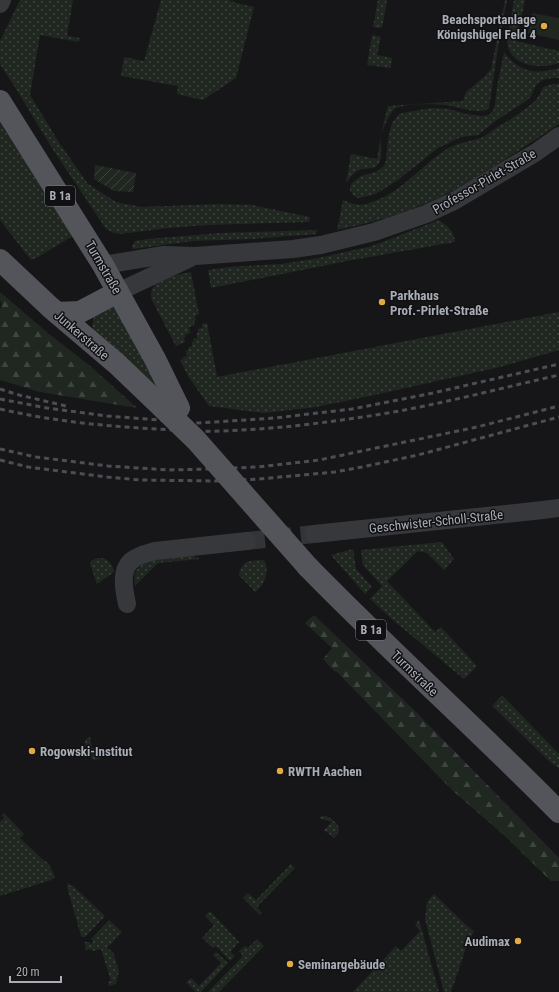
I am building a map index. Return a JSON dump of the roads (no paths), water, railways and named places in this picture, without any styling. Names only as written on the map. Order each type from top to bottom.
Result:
[{"type":"main road","name":"Turmstraße","points":[[0,102],[87,237],[155,359],[172,408],[196,440],[308,567],[352,612],[559,812]]},
{"type":"main road","name":"Junkerstraße","points":[[0,260],[57,313],[172,408]]},
{"type":"main road","points":[[57,313],[80,312],[118,292]]},
{"type":"street","points":[[0,4],[2,0]]},
{"type":"street","name":"Professor-Pirlet-Straße","points":[[103,265],[164,256],[195,256],[293,249],[321,245],[374,232],[426,214],[454,201],[535,153],[559,136]]},
{"type":"street","name":"Professor-Pirlet-Straße","points":[[118,292],[195,256]]},
{"type":"street","name":"Geschwister-Scholl-Straße","points":[[314,534],[534,512],[559,508]]},
{"type":"street","points":[[127,604],[124,591],[125,570],[131,561],[141,555],[155,551],[248,541]]},
{"type":"tunnel","points":[[247,541],[314,534]]},
{"type":"railway","points":[[0,399],[47,408],[107,416],[199,423],[275,418],[352,409],[433,393],[559,364]]},
{"type":"railway","points":[[0,409],[58,420],[156,429],[197,431],[264,429],[305,425],[388,413],[559,375]]},
{"type":"railway","points":[[0,389],[66,406]]},
{"type":"railway","points":[[0,449],[36,457],[108,466],[169,470],[258,467],[319,460],[477,427],[559,406]]},
{"type":"railway","points":[[0,460],[28,467],[140,480],[216,481],[259,479],[335,472],[362,467],[418,455],[559,417]]},
{"type":"place","name":"Beachsportanlage Königshügel Feld 4","points":[[544,26]]},
{"type":"place","name":"Parkhaus Prof.-Pirlet-Straße","points":[[382,302]]},
{"type":"place","name":"Rogowski-Institut","points":[[32,751]]},
{"type":"place","name":"RWTH Aachen","points":[[280,771]]},
{"type":"place","name":"Audimax","points":[[518,941]]},
{"type":"place","name":"Seminargebäude","points":[[290,964]]}]
